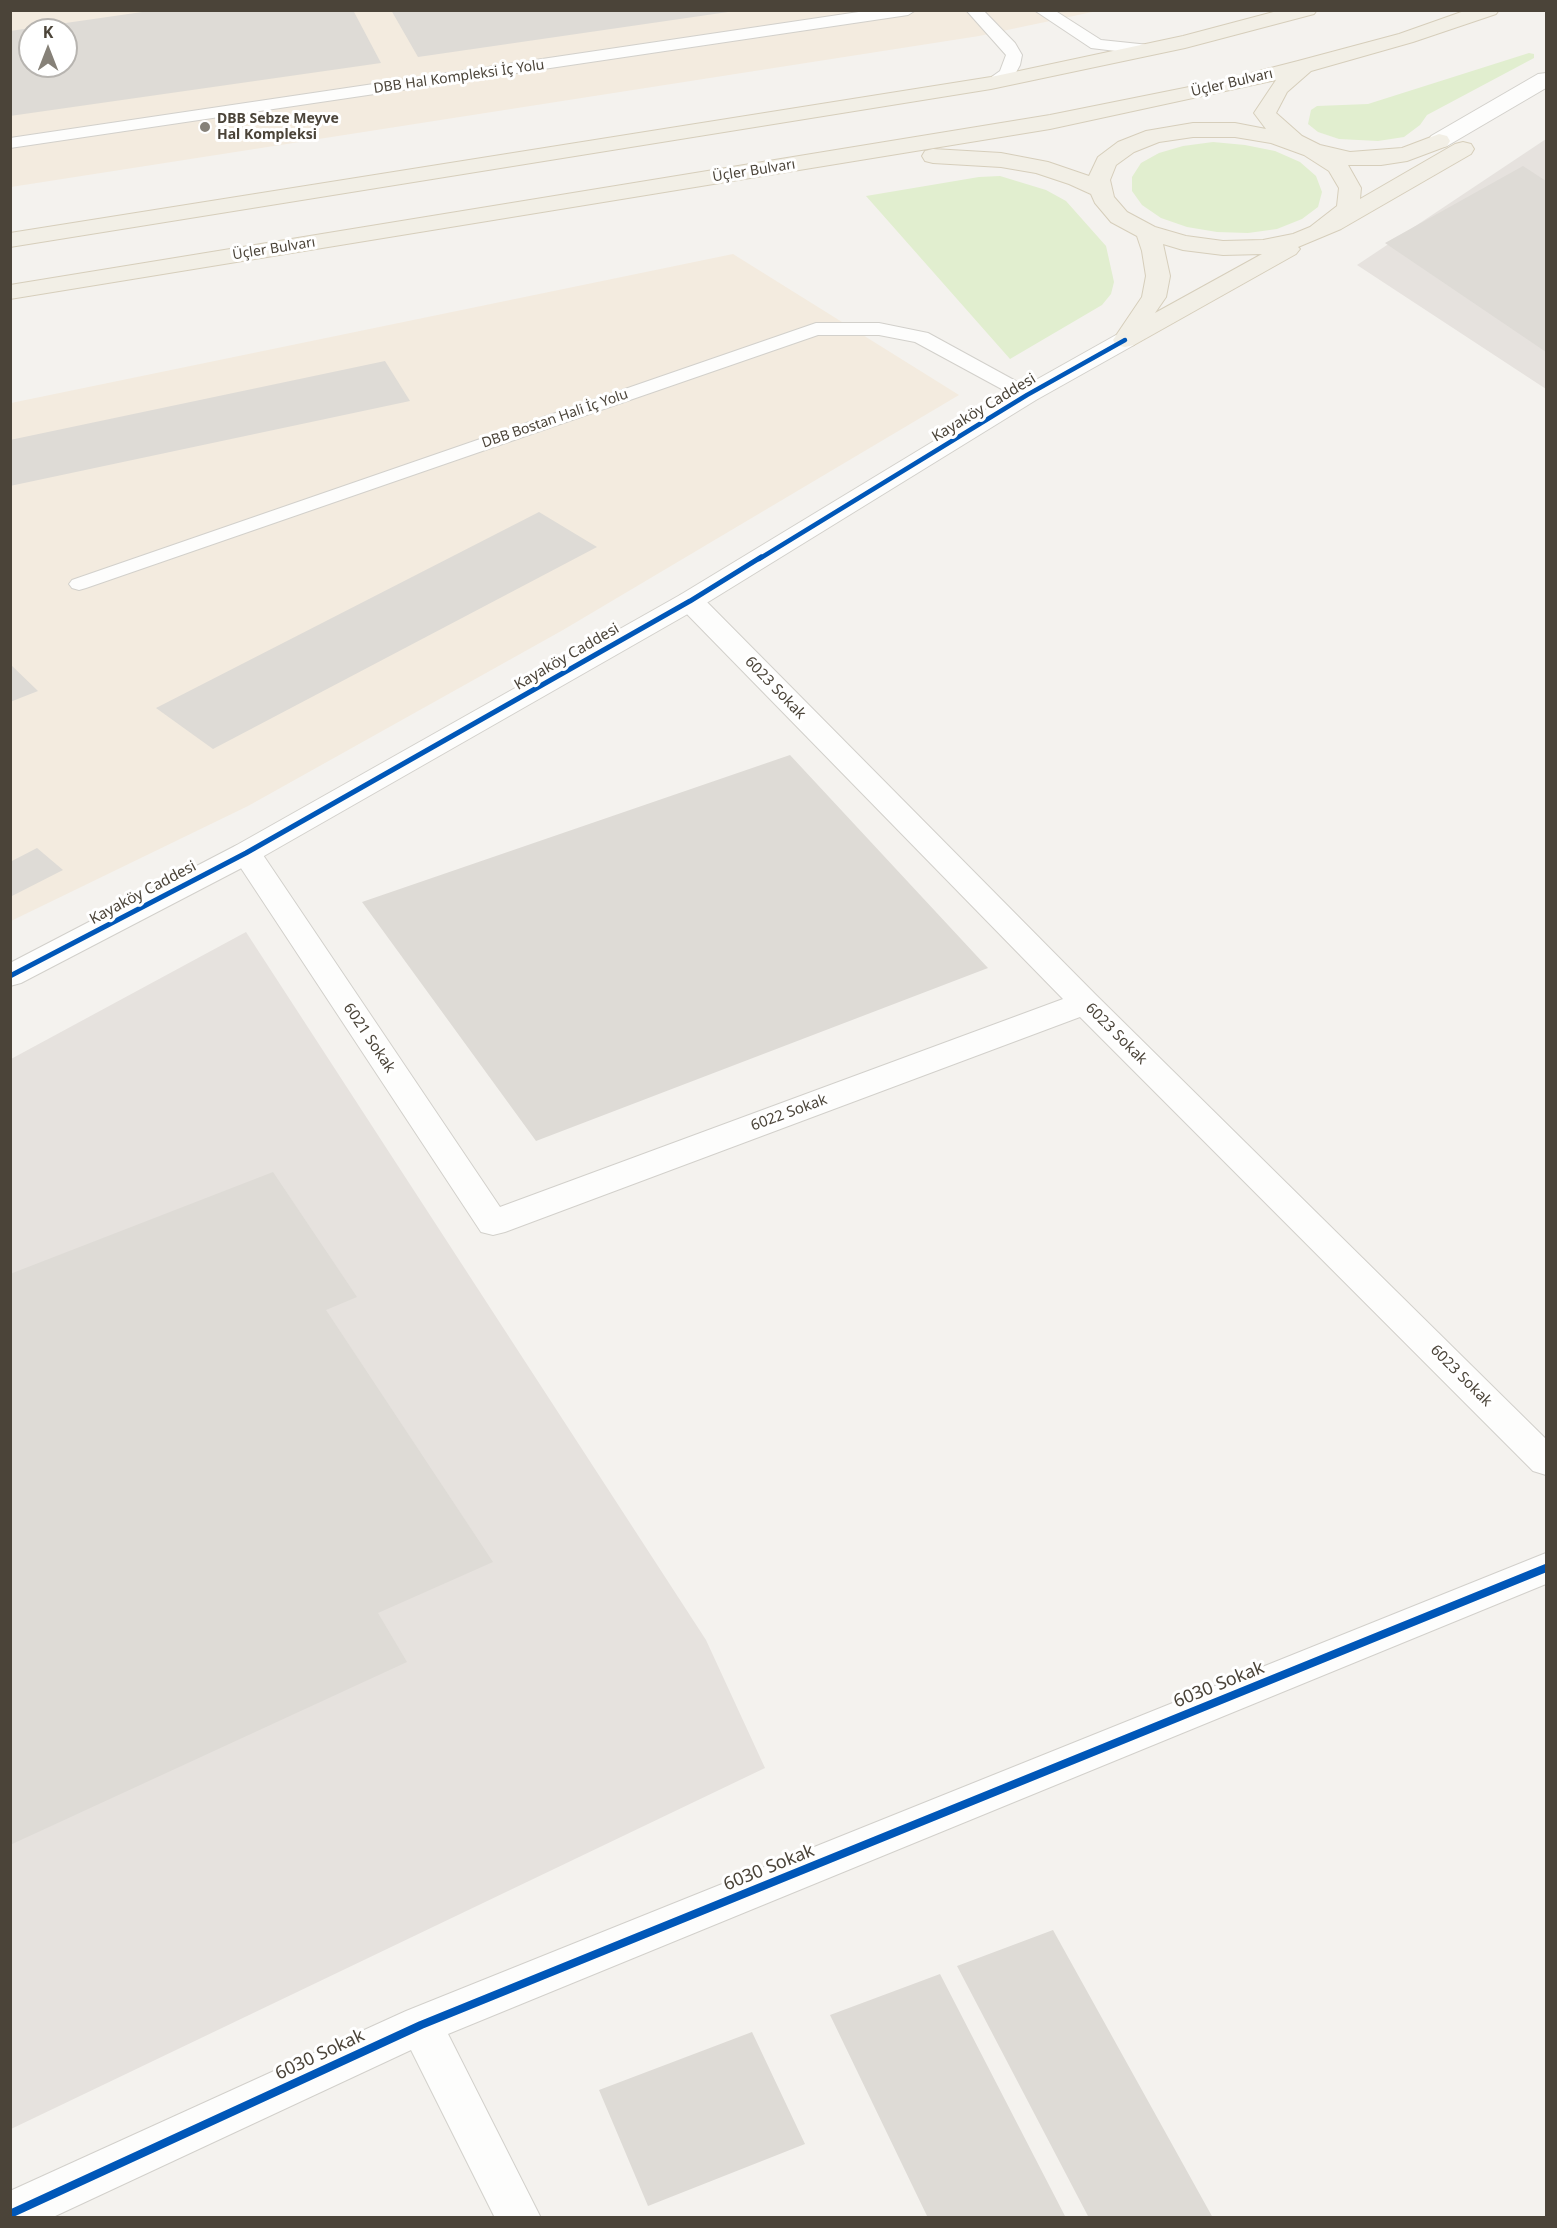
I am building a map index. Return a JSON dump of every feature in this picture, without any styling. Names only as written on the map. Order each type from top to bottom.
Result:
[{"type":"main road","points":[[10,240],[991,83],[1149,50],[1307,10]]},
{"type":"main road","name":"Üçler Bulvarı","points":[[10,292],[1050,122],[1224,86],[1305,66],[1406,38],[1489,10]]},
{"type":"main road","points":[[1305,66],[1279,88],[1265,113],[1282,133],[1312,150],[1338,168],[1350,188],[1348,208],[1318,232],[1299,240],[1263,247],[1222,248],[1183,243],[1147,232],[1119,217],[1103,198],[1099,180],[1106,162],[1126,147],[1154,136],[1193,130],[1235,130],[1276,137],[1312,150],[1350,159],[1407,154],[1439,141]]},
{"type":"main road","points":[[1125,340],[1463,149]]},
{"type":"main road","points":[[850,156],[928,155],[1001,160],[1040,167],[1077,179],[1101,190]]},
{"type":"main road","points":[[1125,340],[1154,297],[1158,276],[1154,251],[1147,232]]},
{"type":"street","points":[[1439,141],[1546,79]]},
{"type":"street","points":[[1463,149],[1526,115]]},
{"type":"street","name":"Kayaköy Caddesi","points":[[10,976],[246,853],[690,601],[1027,395],[1125,340]]},
{"type":"street","name":"6023 Sokak","points":[[690,601],[1084,1003],[1546,1461]]},
{"type":"street","name":"6021 Sokak","points":[[246,853],[493,1223]]},
{"type":"street","name":"6022 Sokak","points":[[493,1223],[1084,1003]]},
{"type":"street","name":"6030 Sokak","points":[[10,2214],[422,2025],[1546,1568]]},
{"type":"street","points":[[422,2025],[519,2217]]},
{"type":"lane","name":"DBB Hal Kompleksi İç Yolu","points":[[10,143],[908,10]]},
{"type":"lane","points":[[974,10],[1009,46],[1014,55],[1007,74],[991,83]]},
{"type":"lane","points":[[1042,10],[1097,45],[1149,50]]},
{"type":"lane","name":"DBB Bostan Hali İç Yolu","points":[[80,584],[816,329],[879,329],[921,337],[1027,395]]},
{"type":"shaded area","name":"DBB Sebze Meyve Hal Kompleksi","points":[[11,11],[1097,11],[979,36],[11,187]]},
{"type":"shaded area","points":[[1546,139],[1546,389],[1357,265]]},
{"type":"shaded area","points":[[733,254],[959,395],[563,630],[248,806],[11,921],[11,403]]},
{"type":"shaded area","points":[[246,932],[706,1640],[765,1768],[11,2129],[11,1059]]},
{"type":"green space","points":[[1529,53],[1534,54],[1534,58],[1427,115],[1420,125],[1404,137],[1378,141],[1339,139],[1318,132],[1308,124],[1311,110],[1317,106],[1368,104]]},
{"type":"green space","points":[[1213,142],[1275,151],[1300,162],[1316,176],[1322,192],[1318,207],[1302,219],[1277,229],[1248,233],[1217,232],[1187,227],[1161,218],[1142,205],[1132,191],[1132,177],[1141,163],[1159,153],[1183,146]]},
{"type":"green space","points":[[1000,176],[1046,190],[1066,201],[1106,246],[1114,282],[1111,294],[1102,305],[1010,359],[866,196],[979,177]]},
{"type":"building","points":[[156,10],[353,10],[381,63],[10,116],[10,31],[18,30],[18,78],[78,78],[78,21]]},
{"type":"building","points":[[391,10],[728,10],[728,12],[418,57]]},
{"type":"building","points":[[1523,166],[1546,181],[1546,352],[1385,243]]},
{"type":"building","points":[[385,361],[410,401],[10,486],[10,440]]},
{"type":"building","points":[[539,512],[597,547],[213,749],[156,708]]},
{"type":"building","points":[[10,664],[38,691],[10,702]]},
{"type":"building","points":[[790,755],[988,968],[536,1141],[362,902]]},
{"type":"building","points":[[37,848],[63,870],[10,897],[10,862]]},
{"type":"building","points":[[273,1172],[357,1297],[326,1310],[493,1562],[378,1613],[407,1662],[10,1845],[10,1274]]},
{"type":"building","points":[[1053,1930],[1213,2218],[1089,2218],[957,1966]]},
{"type":"building","points":[[940,1974],[1066,2218],[928,2218],[830,2015]]},
{"type":"building","points":[[752,2032],[805,2144],[648,2206],[599,2090]]},
{"type":"cycle path","points":[[10,976],[246,853],[690,601],[1027,395],[1125,340]]},
{"type":"cycle path","points":[[10,2214],[421,2025],[1546,1568]]},
{"type":"place","name":"DBB Sebze Meyve Hal Kompleksi","points":[[205,127]]}]
